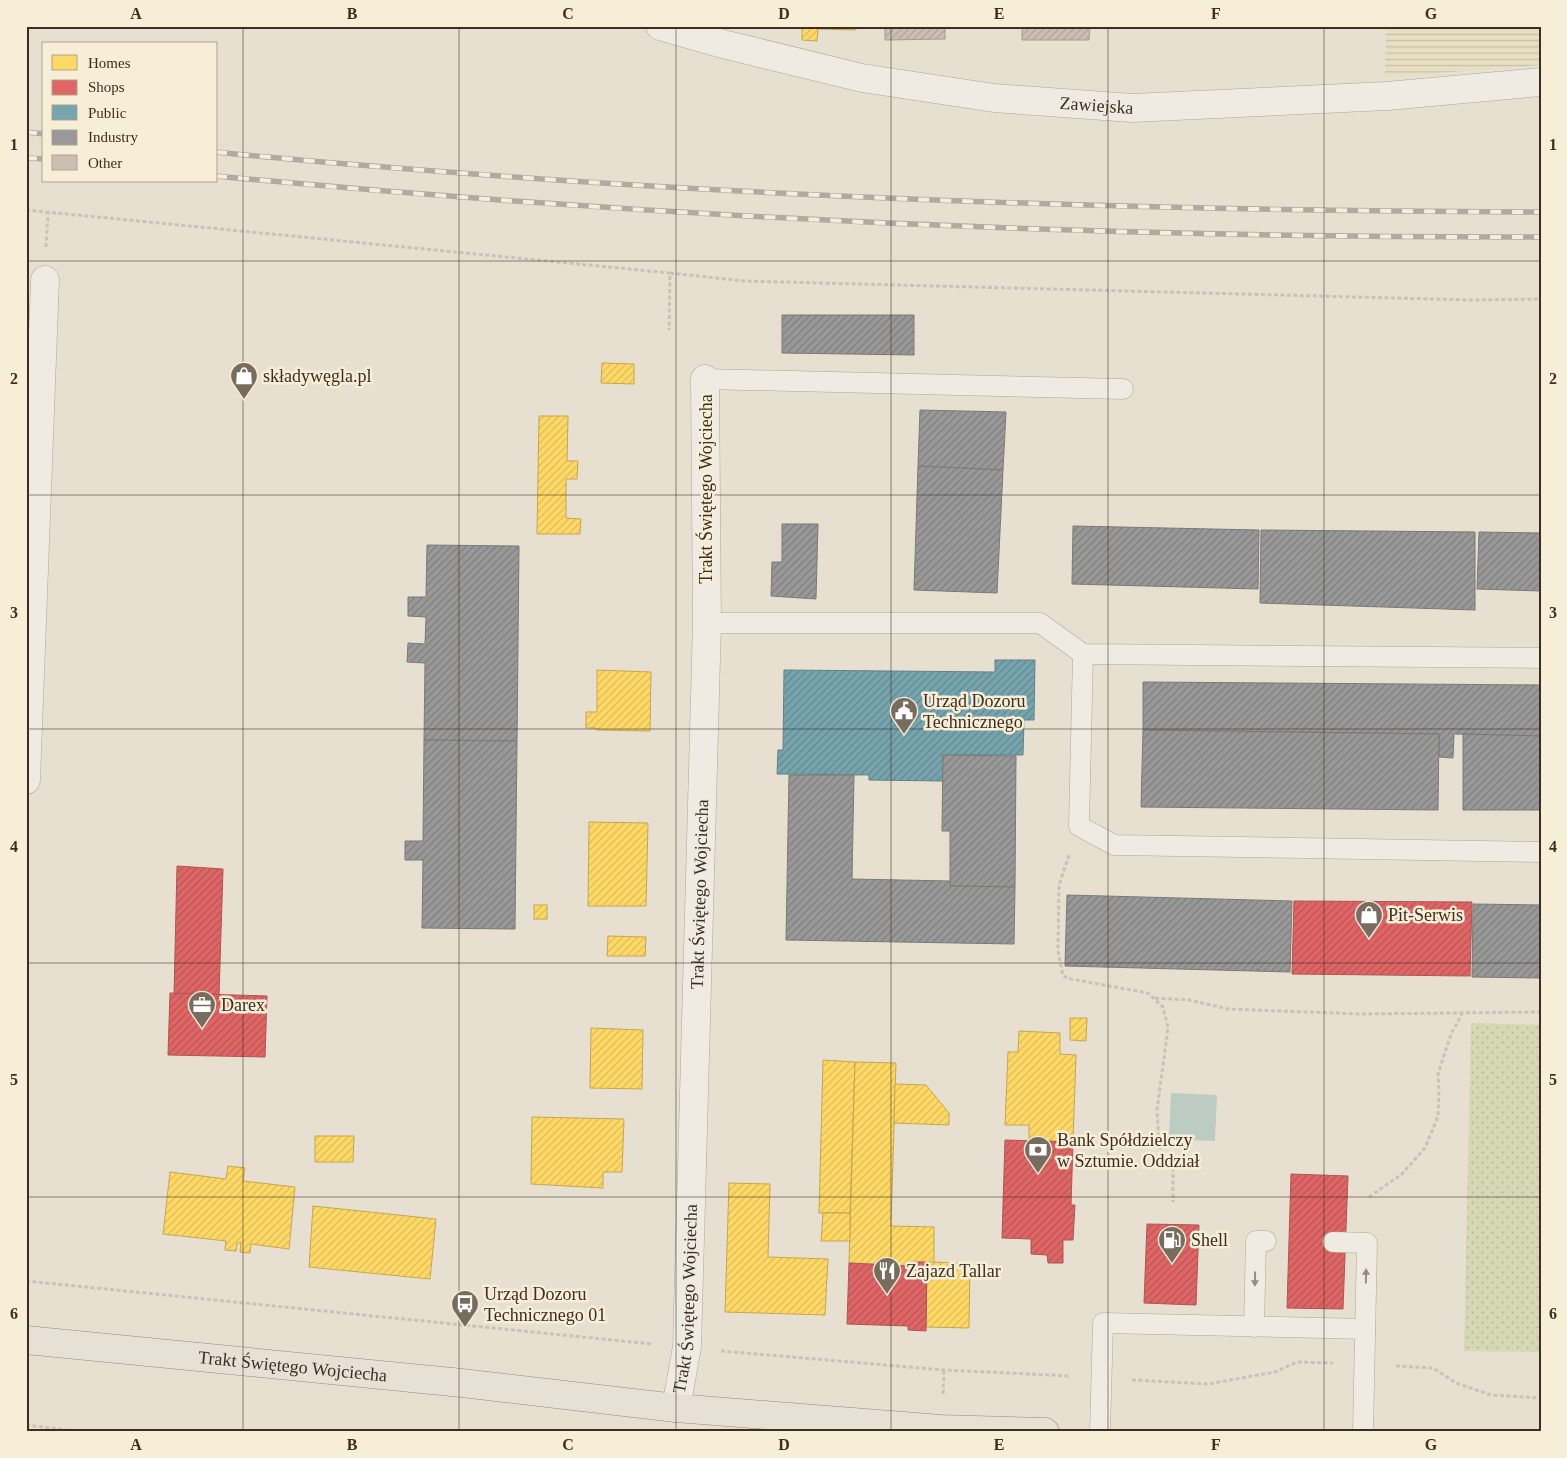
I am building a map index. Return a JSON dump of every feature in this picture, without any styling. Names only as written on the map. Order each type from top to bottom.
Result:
[{"type":"main road","name":"Trakt Świętego Wojciecha","points":[[26,1340],[462,1383],[676,1408],[941,1429],[1045,1432]]},
{"type":"street","name":"Zawiejska","points":[[660,26],[862,78],[994,98],[1132,108],[1387,96],[1541,82]]},
{"type":"street","points":[[26,780],[45,280]]},
{"type":"street","name":"Trakt Świętego Wojciecha","points":[[676,1408],[687,1348],[707,623],[705,379]]},
{"type":"lane","points":[[705,379],[1123,389]]},
{"type":"lane","points":[[707,623],[1040,623],[1083,654],[1541,658]]},
{"type":"lane","points":[[1083,654],[1079,826],[1114,845],[1541,852]]},
{"type":"lane","points":[[1254,1327],[1256,1241],[1266,1241]]},
{"type":"lane","points":[[1333,1242],[1367,1243],[1363,1432]]},
{"type":"lane","points":[[1100,1432],[1103,1322],[1254,1327],[1365,1327]]},
{"type":"path","points":[[26,210],[744,281],[1471,300],[1541,299]]},
{"type":"path","points":[[669,330],[670,273]]},
{"type":"path","points":[[1079,826],[1059,885],[1058,951],[1063,976],[1148,993],[1163,1007],[1168,1028],[1156,1110],[1159,1143],[1162,1153],[1173,1167],[1173,1202]]},
{"type":"path","points":[[1154,998],[1189,1000],[1228,1009],[1282,1012],[1359,1014],[1541,1012]]},
{"type":"path","points":[[1369,1197],[1402,1174],[1425,1148],[1438,1116],[1438,1074],[1451,1034],[1462,1013]]},
{"type":"path","points":[[26,1281],[687,1348],[944,1370],[1208,1384],[1275,1372],[1297,1362],[1433,1368],[1456,1383],[1491,1395],[1541,1398]]},
{"type":"path","points":[[26,1425],[83,1432]]},
{"type":"shaded area","points":[[1386,26],[1541,26],[1541,65],[1385,77]]},
{"type":"shaded area","points":[[1171,1093],[1217,1095],[1215,1141],[1169,1139]]},
{"type":"green space","points":[[1471,1023],[1541,1025],[1541,1352],[1464,1351]]},
{"type":"building: Homes","points":[[779,26],[856,26],[856,30],[818,29],[817,41],[802,40],[802,28],[779,28]]},
{"type":"building: Homes","points":[[602,363],[634,364],[634,384],[601,383]]},
{"type":"building: Homes","points":[[539,416],[568,416],[567,461],[578,461],[577,479],[566,479],[566,518],[581,519],[580,534],[537,534]]},
{"type":"building: Homes","points":[[597,670],[651,672],[650,731],[586,728],[586,712],[597,712]]},
{"type":"building: Homes","points":[[589,822],[648,823],[646,906],[588,906]]},
{"type":"building: Homes","points":[[534,905],[547,905],[547,919],[534,919]]},
{"type":"building: Homes","points":[[608,936],[646,937],[645,956],[607,956]]},
{"type":"building: Homes","points":[[1070,1018],[1087,1018],[1086,1041],[1070,1040]]},
{"type":"building: Homes","points":[[591,1028],[643,1030],[642,1089],[590,1088]]},
{"type":"building: Homes","points":[[1019,1031],[1060,1033],[1060,1054],[1076,1055],[1073,1142],[1029,1140],[1029,1125],[1005,1125],[1008,1052],[1018,1052]]},
{"type":"building: Homes","points":[[823,1060],[855,1062],[850,1213],[819,1213]]},
{"type":"building: Homes","points":[[855,1062],[896,1063],[891,1226],[934,1227],[934,1263],[910,1262],[909,1266],[849,1263]]},
{"type":"building: Homes","points":[[895,1084],[926,1085],[949,1113],[949,1125],[894,1123]]},
{"type":"building: Homes","points":[[532,1117],[624,1119],[622,1172],[603,1172],[603,1188],[531,1184]]},
{"type":"building: Homes","points":[[315,1136],[354,1136],[353,1162],[315,1162]]},
{"type":"building: Homes","points":[[228,1166],[245,1168],[243,1181],[295,1187],[289,1249],[251,1244],[250,1253],[240,1252],[241,1243],[237,1243],[236,1251],[225,1250],[226,1241],[163,1234],[170,1172],[226,1179]]},
{"type":"building: Homes","points":[[729,1183],[770,1184],[768,1257],[828,1259],[825,1315],[725,1312]]},
{"type":"building: Homes","points":[[313,1206],[436,1219],[430,1279],[309,1267]]},
{"type":"building: Homes","points":[[823,1213],[850,1213],[850,1241],[821,1241]]},
{"type":"building: Homes","points":[[927,1262],[970,1263],[969,1328],[926,1327]]},
{"type":"building: Shops","points":[[177,866],[223,869],[219,995],[174,994]]},
{"type":"building: Shops","points":[[1294,901],[1472,902],[1470,976],[1292,974]]},
{"type":"building: Shops","points":[[170,993],[267,996],[265,1057],[168,1055]]},
{"type":"building: Shops","name":"Bank Spółdzielczy w Sztumie. Oddział","points":[[1005,1140],[1073,1142],[1071,1205],[1075,1205],[1073,1240],[1063,1240],[1063,1263],[1048,1263],[1047,1255],[1031,1254],[1031,1239],[1002,1238]]},
{"type":"building: Shops","points":[[1291,1174],[1348,1176],[1343,1309],[1287,1308]]},
{"type":"building: Shops","name":"Shell","points":[[1147,1224],[1199,1225],[1196,1305],[1144,1303]]},
{"type":"building: Shops","name":"Zajazd Tallar","points":[[910,1262],[927,1262],[926,1331],[908,1330],[908,1326],[847,1324],[849,1263],[909,1266]]},
{"type":"building: Public","name":"Urząd Dozoru Technicznego","points":[[995,660],[1035,660],[1034,720],[1024,720],[1023,755],[943,755],[943,781],[869,780],[869,775],[777,774],[778,750],[783,750],[784,670],[995,672]]},
{"type":"building: Industry","points":[[782,315],[914,315],[914,355],[782,353]]},
{"type":"building: Industry","points":[[920,410],[1006,412],[1003,470],[918,466]]},
{"type":"building: Industry","points":[[918,466],[1003,470],[997,593],[914,590]]},
{"type":"building: Industry","points":[[782,524],[818,524],[816,599],[771,596],[772,562],[782,562]]},
{"type":"building: Industry","points":[[1073,526],[1259,530],[1258,589],[1072,584]]},
{"type":"building: Industry","points":[[1261,530],[1475,532],[1475,610],[1260,603]]},
{"type":"building: Industry","points":[[1479,532],[1541,533],[1541,591],[1477,589]]},
{"type":"building: Industry","points":[[427,545],[519,546],[517,741],[424,740],[425,663],[407,662],[408,643],[425,644],[426,617],[408,616],[408,597],[426,597]]},
{"type":"building: Industry","points":[[1143,682],[1541,685],[1541,736],[1454,734],[1453,758],[1439,757],[1439,734],[1143,730]]},
{"type":"building: Industry","points":[[1143,730],[1439,734],[1438,810],[1141,807]]},
{"type":"building: Industry","points":[[1463,734],[1541,736],[1541,810],[1463,810]]},
{"type":"building: Industry","points":[[424,740],[517,741],[515,929],[422,928],[423,860],[405,860],[405,841],[423,841]]},
{"type":"building: Industry","points":[[943,755],[1016,756],[1015,887],[950,886],[950,831],[942,831]]},
{"type":"building: Industry","points":[[789,775],[854,775],[852,879],[950,881],[950,886],[1015,887],[1014,944],[786,940]]},
{"type":"building: Industry","points":[[1067,895],[1292,901],[1290,972],[1065,966]]},
{"type":"building: Industry","points":[[1473,904],[1541,905],[1541,978],[1472,977]]},
{"type":"building: Other","points":[[885,26],[945,26],[945,39],[885,40]]},
{"type":"building: Other","points":[[1022,26],[1090,26],[1089,40],[1022,40]]},
{"type":"railway","points":[[26,132],[42,134]]},
{"type":"railway","points":[[218,152],[542,179],[791,194],[1041,204],[1291,210],[1541,212]]},
{"type":"railway","points":[[26,158],[42,159]]},
{"type":"railway","points":[[218,176],[381,191],[547,203],[878,223],[1209,234],[1541,237]]},
{"type":"place","name":"składywęgla.pl","points":[[244,400]]},
{"type":"place","name":"Urząd Dozoru Technicznego","points":[[904,735]]},
{"type":"place","name":"Pit-Serwis","points":[[1369,939]]},
{"type":"place","name":"Darex","points":[[202,1029]]},
{"type":"place","name":"Bank Spółdzielczy w Sztumie. Oddział","points":[[1038,1174]]},
{"type":"place","name":"Shell","points":[[1172,1264]]},
{"type":"place","name":"Zajazd Tallar","points":[[887,1295]]},
{"type":"place","name":"Urząd Dozoru Technicznego 01","points":[[465,1328]]}]
